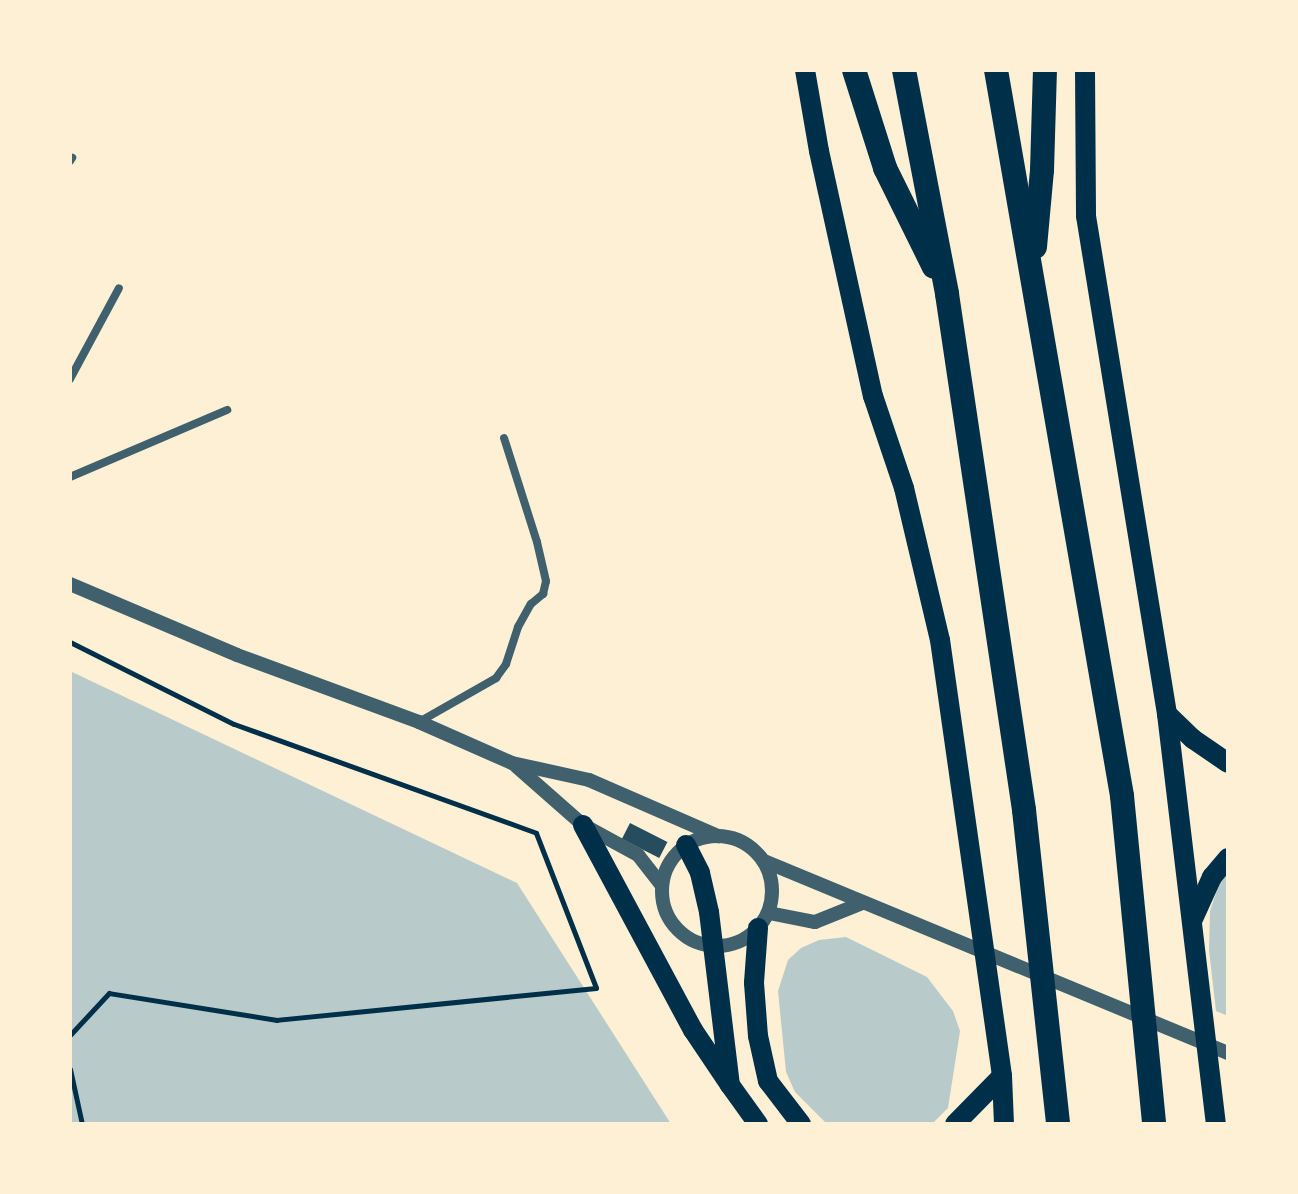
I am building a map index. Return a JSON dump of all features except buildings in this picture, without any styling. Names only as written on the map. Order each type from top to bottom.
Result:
[{"type":"highway","points":[[854,70],[885,168],[947,294]]},
{"type":"highway","points":[[904,70],[947,294],[1024,810],[1058,1124]]},
{"type":"highway","points":[[996,70],[1122,796],[1154,1124]]},
{"type":"highway","points":[[1031,281],[1042,170],[1045,70]]},
{"type":"main road","points":[[805,70],[819,151],[873,396],[904,488],[940,640],[1002,1076],[1004,1124]]},
{"type":"main road","points":[[1085,70],[1086,216],[1167,714],[1216,1124]]},
{"type":"main road","points":[[1167,714],[1204,749],[1228,763]]},
{"type":"main road","points":[[583,825],[693,1030],[758,1124]]},
{"type":"main road","points":[[686,845],[700,873],[714,947],[730,1085]]},
{"type":"main road","points":[[1193,919],[1212,877],[1228,858]]},
{"type":"main road","points":[[764,921],[754,983],[758,1036],[768,1081],[801,1124]]},
{"type":"main road","points":[[955,1124],[1002,1076]]},
{"type":"street","points":[[70,379],[119,288]]},
{"type":"street","points":[[70,477],[227,410]]},
{"type":"street","points":[[419,722],[496,678],[506,664],[524,616],[543,594],[546,581],[537,542],[504,438]]},
{"type":"street","points":[[70,584],[237,655],[419,722],[512,763],[589,780],[718,836],[735,838],[751,847],[764,861],[771,877],[773,895],[764,921],[738,942],[714,947],[693,941],[675,928],[664,908],[662,886],[674,856],[686,845],[718,836]]},
{"type":"street","points":[[512,763],[583,825],[638,855],[662,886]]},
{"type":"street","points":[[764,861],[1228,1053]]},
{"type":"street","points":[[764,921],[815,922],[862,903]]},
{"type":"path","points":[[70,642],[234,724],[536,833],[596,988],[277,1020],[109,993],[70,1035]]},
{"type":"path","points":[[70,1069],[82,1124]]},
{"type":"shaded area","points":[[70,671],[517,883],[671,1124],[70,1124]]},
{"type":"shaded area","points":[[1228,874],[1228,1016],[1216,1011],[1209,950],[1210,911],[1219,884]]},
{"type":"shaded area","points":[[846,937],[927,977],[953,1011],[960,1031],[948,1108],[932,1124],[827,1124],[795,1092],[786,1072],[778,991],[788,960],[801,948],[819,940]]}]
